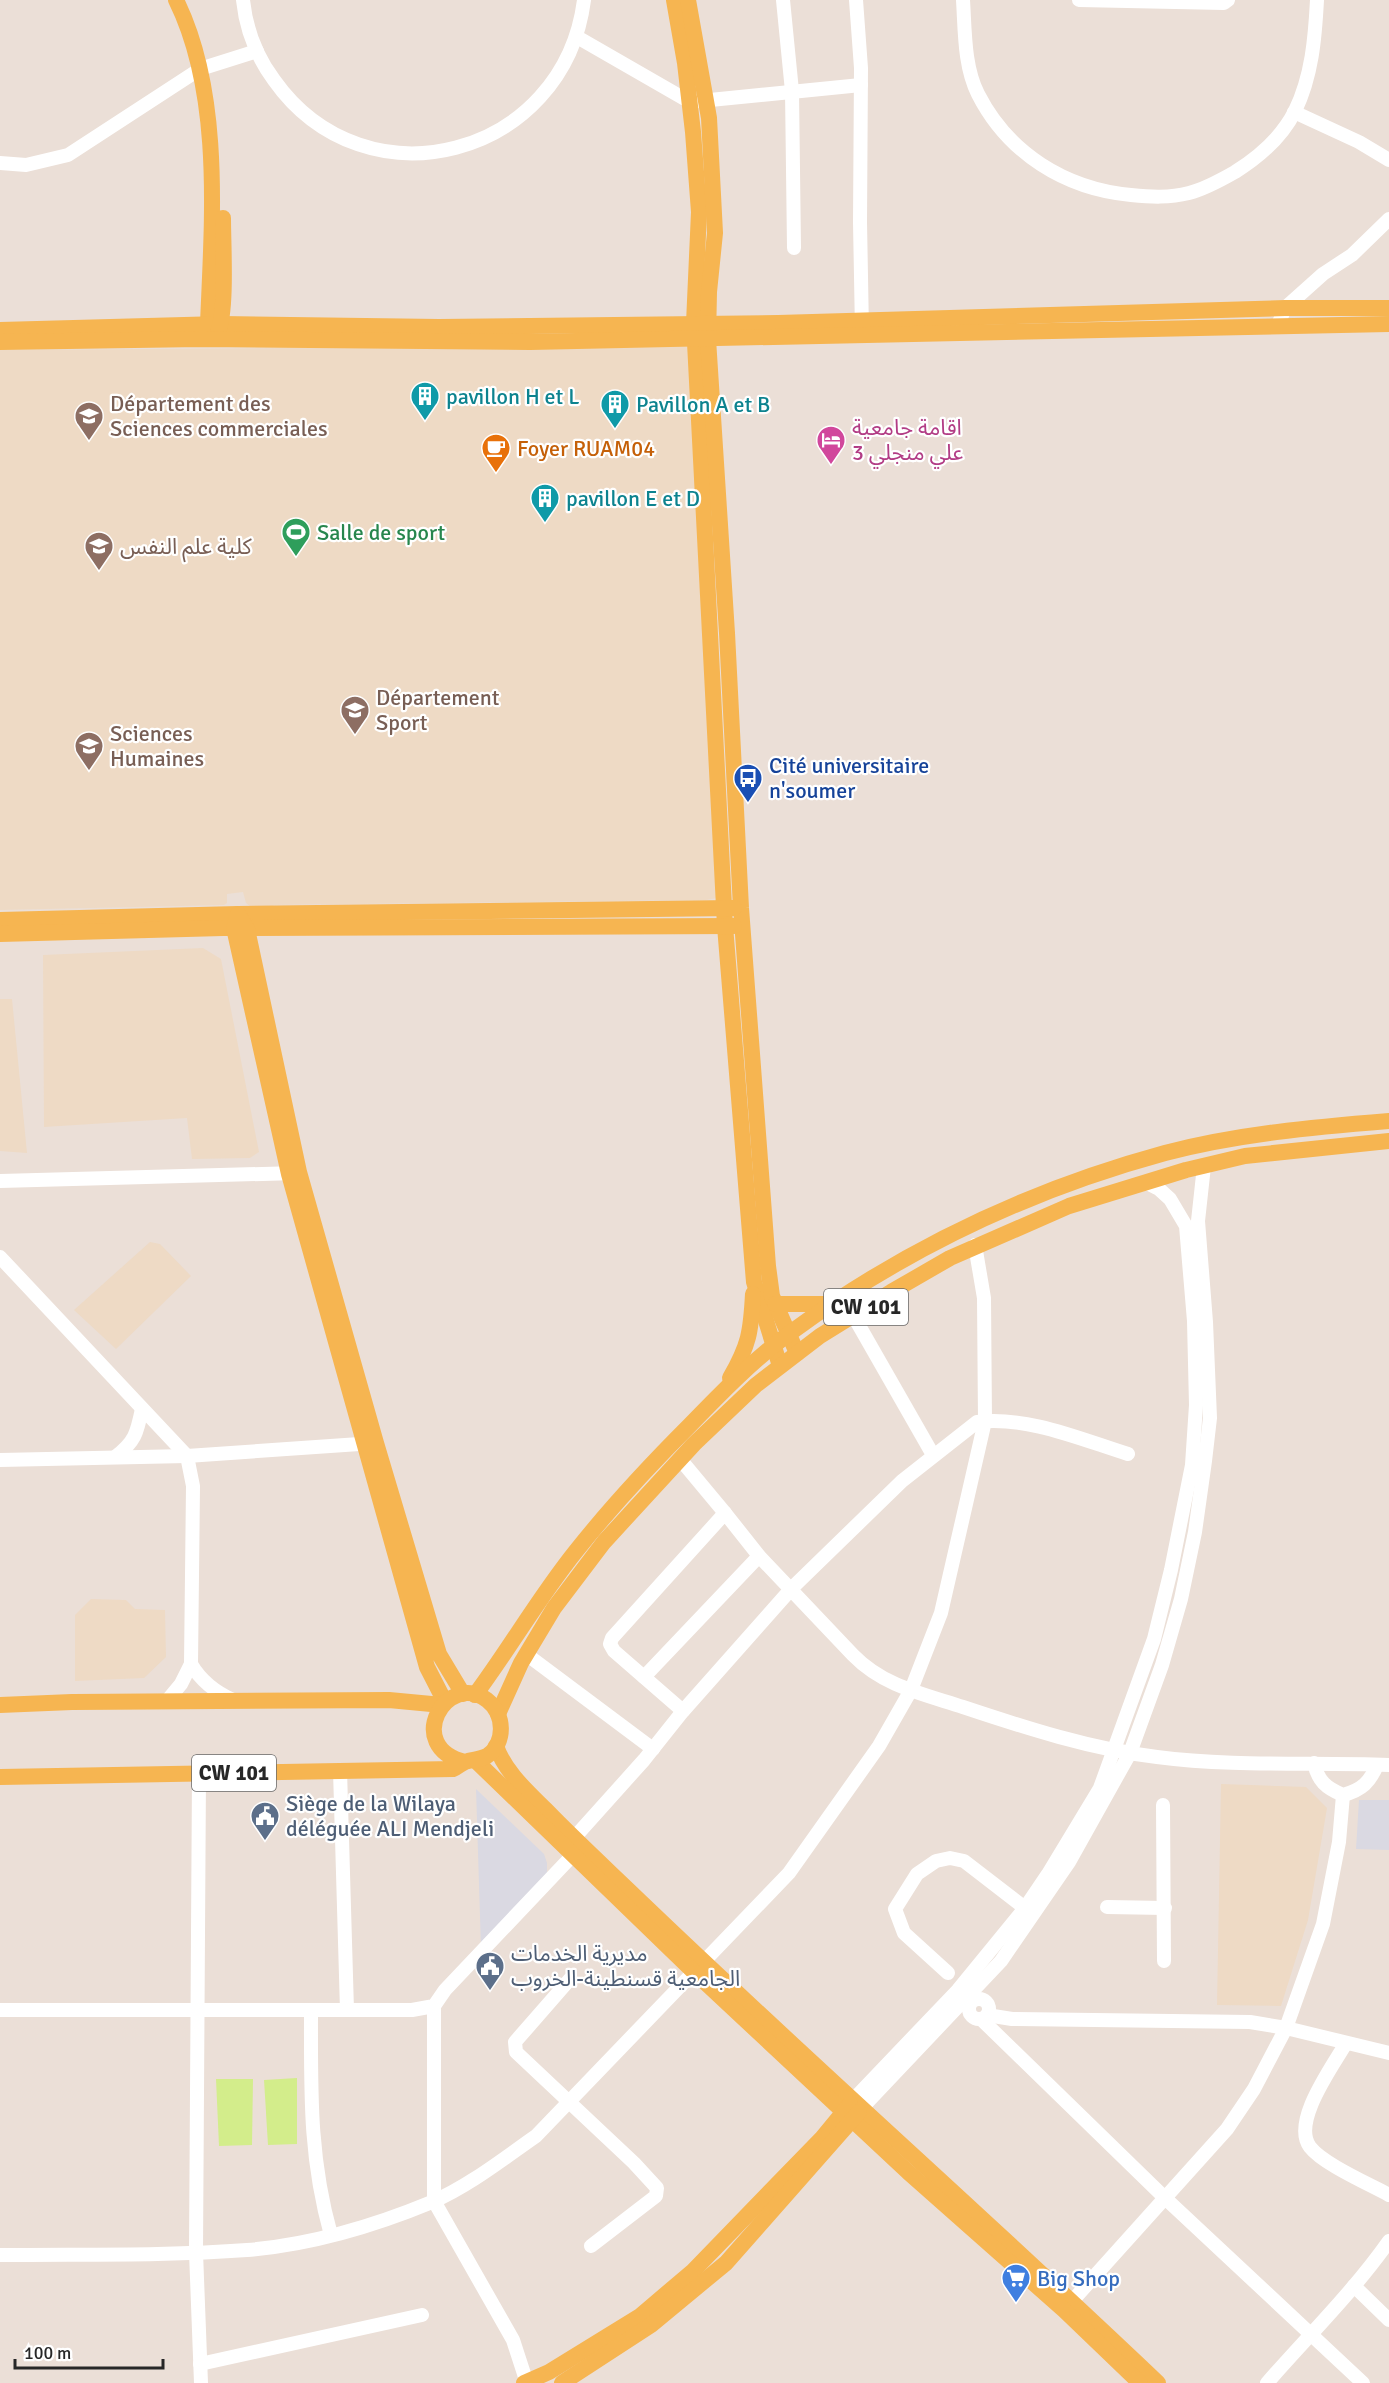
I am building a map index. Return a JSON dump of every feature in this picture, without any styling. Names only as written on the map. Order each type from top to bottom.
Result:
[{"type":"main road","points":[[176,0],[204,67]]},
{"type":"main road","points":[[186,0],[199,30],[204,67],[212,174],[215,329]]},
{"type":"main road","points":[[674,0],[690,102],[699,212],[709,635],[724,909],[734,926]]},
{"type":"main road","points":[[688,0],[707,98],[715,233],[701,331],[727,633],[741,908],[734,926],[747,1101],[754,1282],[751,1327],[746,1351],[722,1392]]},
{"type":"main road","points":[[862,328],[1285,308],[1389,308]]},
{"type":"main road","points":[[0,330],[215,329],[530,342],[701,331],[1389,324]]},
{"type":"main road","points":[[0,342],[215,329]]},
{"type":"main road","points":[[0,934],[741,908]]},
{"type":"main road","points":[[0,920],[240,924],[734,926]]},
{"type":"main road","points":[[240,924],[294,1173],[370,1444],[427,1667],[444,1703]]},
{"type":"main road","points":[[747,1101],[773,1347],[780,1366]]},
{"type":"main road","name":"CW 101","points":[[469,1694],[506,1653],[534,1606],[617,1502],[722,1392],[788,1335],[888,1266],[972,1223],[1102,1172],[1168,1153],[1282,1131],[1389,1121]]},
{"type":"main road","name":"CW 101","points":[[498,1714],[526,1654],[554,1608],[603,1542],[680,1459],[756,1385],[797,1353],[853,1315],[975,1245],[1069,1206],[1145,1182],[1245,1156],[1389,1141]]},
{"type":"main road","points":[[754,1282],[769,1300],[797,1353]]},
{"type":"main road","points":[[769,1300],[832,1304]]},
{"type":"main road","points":[[370,1444],[439,1654],[469,1694]]},
{"type":"main road","points":[[0,1705],[72,1702],[389,1700],[444,1703],[469,1694],[485,1698],[498,1714],[501,1734],[496,1746],[488,1755],[470,1761],[454,1759],[438,1745],[434,1724],[436,1714],[444,1703]]},
{"type":"main road","points":[[496,1746],[500,1757],[519,1783],[698,1966]]},
{"type":"main road","points":[[470,1761],[572,1856],[698,1966],[852,2110],[1068,2306],[1158,2383]]},
{"type":"main road","name":"CW 101","points":[[0,1777],[440,1770],[453,1769],[470,1761]]},
{"type":"main road","points":[[526,2382],[549,2372],[640,2316],[693,2271],[852,2110]]},
{"type":"main road","points":[[562,2383],[651,2325],[726,2263],[852,2110]]},
{"type":"main road","points":[[1068,2306],[1140,2383]]},
{"type":"street","points":[[243,0],[249,30],[257,51],[267,71],[290,102],[333,133],[376,149],[422,153],[467,145],[488,137],[524,115],[556,78],[577,37],[584,0]]},
{"type":"street","points":[[783,0],[792,91],[794,248]]},
{"type":"street","points":[[856,0],[861,85],[862,328]]},
{"type":"street","points":[[963,0],[970,71],[978,93],[996,124],[1017,148],[1053,173],[1078,184],[1112,193],[1160,198],[1191,193],[1223,178],[1254,160],[1278,136],[1294,112],[1308,77],[1315,33],[1317,0]]},
{"type":"street","points":[[1079,0],[1224,3],[1228,0]]},
{"type":"street","points":[[577,37],[690,102],[707,98],[861,85]]},
{"type":"street","points":[[0,163],[26,165],[68,155],[204,67],[257,51]]},
{"type":"street","points":[[1294,112],[1359,142],[1389,160]]},
{"type":"street","points":[[1278,325],[1285,308],[1323,274],[1352,255],[1389,219]]},
{"type":"street","points":[[965,1997],[1048,1874],[1100,1788],[1154,1639],[1171,1570],[1192,1465],[1201,1354],[1198,1221],[1204,1166]]},
{"type":"street","points":[[0,1181],[294,1173]]},
{"type":"street","points":[[852,2110],[1001,1961],[1038,1909],[1069,1862],[1130,1753],[1162,1665],[1178,1610],[1195,1532],[1210,1418],[1186,1226],[1170,1200],[1159,1189],[1145,1182]]},
{"type":"street","points":[[0,2255],[249,2250],[332,2235],[434,2201],[487,2171],[536,2136],[789,1873],[879,1746],[911,1690],[941,1613],[985,1421],[984,1298],[975,1245]]},
{"type":"street","points":[[0,1257],[187,1456],[193,1486],[191,1664],[181,1684],[166,1702]]},
{"type":"street","points":[[853,1315],[933,1455]]},
{"type":"street","points":[[115,1457],[131,1444],[142,1409]]},
{"type":"street","points":[[526,2382],[513,2340],[434,2201],[434,2006],[445,1990],[572,1856],[574,1838],[792,1588],[854,1527],[933,1455],[976,1422],[985,1421],[1023,1424],[1128,1454]]},
{"type":"street","points":[[0,1460],[187,1456],[370,1444]]},
{"type":"street","points":[[680,1459],[759,1556],[865,1667],[889,1682],[999,1719],[1130,1753],[1184,1760],[1383,1765]]},
{"type":"street","points":[[683,1711],[614,1651],[610,1644],[612,1638],[725,1513]]},
{"type":"street","points":[[644,1677],[759,1556]]},
{"type":"street","points":[[526,1654],[653,1749]]},
{"type":"street","points":[[191,1664],[209,1687],[238,1702]]},
{"type":"street","points":[[1314,1763],[1324,1786],[1343,1795],[1363,1787],[1383,1765]]},
{"type":"street","points":[[340,1770],[347,2010]]},
{"type":"street","points":[[200,1774],[196,2252],[201,2383]]},
{"type":"street","points":[[1068,2306],[1227,2129],[1254,2089],[1286,2028],[1323,1924],[1337,1851],[1343,1795]]},
{"type":"street","points":[[1164,1805],[1164,1961]]},
{"type":"street","points":[[948,1973],[904,1933],[896,1909],[917,1874],[942,1858],[957,1858],[1024,1908]]},
{"type":"street","points":[[1107,1907],[1165,1908]]},
{"type":"street","points":[[570,1978],[515,2042],[515,2049],[521,2059],[569,2101],[657,2188],[656,2196],[591,2246]]},
{"type":"street","points":[[965,1997],[986,2002],[989,2009],[984,2017]]},
{"type":"street","points":[[0,2010],[412,2010],[434,2006]]},
{"type":"street","points":[[311,2010],[311,2111],[314,2160],[332,2235]]},
{"type":"street","points":[[984,2017],[1022,2020],[1250,2022],[1286,2028],[1389,2053]]},
{"type":"street","points":[[984,2017],[1165,2198],[1363,2383]]},
{"type":"street","points":[[1346,2043],[1310,2107],[1304,2127],[1305,2138],[1310,2148],[1331,2163],[1389,2195]]},
{"type":"street","points":[[1267,2383],[1354,2286],[1389,2241]]},
{"type":"street","points":[[1354,2286],[1389,2320]]},
{"type":"street","points":[[200,2364],[422,2315]]},
{"type":"shaded area","points":[[688,345],[717,898],[706,900],[274,905],[268,909],[251,907],[246,903],[243,892],[227,894],[227,903],[224,905],[0,910],[0,350]]},
{"type":"shaded area","points":[[203,948],[221,959],[259,1152],[250,1158],[192,1159],[187,1118],[44,1127],[43,955]]},
{"type":"shaded area","points":[[0,999],[12,999],[27,1153],[0,1151]]},
{"type":"shaded area","points":[[150,1242],[160,1244],[191,1276],[116,1349],[74,1310]]},
{"type":"shaded area","points":[[91,1599],[126,1600],[135,1609],[165,1610],[166,1657],[144,1678],[75,1681],[75,1615]]},
{"type":"shaded area","points":[[1221,1784],[1306,1787],[1327,1808],[1308,1920],[1281,2006],[1217,2005]]},
{"type":"shaded area","points":[[476,1789],[544,1854],[547,1863],[547,1876],[481,1948]]},
{"type":"shaded area","points":[[1359,1800],[1389,1800],[1389,1850],[1356,1849]]},
{"type":"green space","points":[[297,2078],[297,2144],[268,2145],[264,2080]]},
{"type":"green space","points":[[216,2079],[253,2079],[252,2145],[219,2146]]},
{"type":"place","name":"pavillon H et L","points":[[425,422]]},
{"type":"place","name":"Pavillon A et B","points":[[615,430]]},
{"type":"place","name":"Département des Sciences commerciales","points":[[89,442]]},
{"type":"place","name":"اقامة جامعية علي منجلي 3","points":[[831,466]]},
{"type":"place","name":"Foyer RUAM04","points":[[496,474]]},
{"type":"place","name":"pavillon E et D","points":[[545,524]]},
{"type":"place","name":"Salle de sport","points":[[296,558]]},
{"type":"place","name":"كلية علم النفس","points":[[99,572]]},
{"type":"place","name":"Département Sport","points":[[355,736]]},
{"type":"place","name":"Sciences Humaines","points":[[89,772]]},
{"type":"place","name":"Cité universitaire n'soumer","points":[[748,804]]},
{"type":"place","name":"Siège de la Wilaya déléguée ALI Mendjeli","points":[[265,1842]]},
{"type":"place","name":"مديرية الخدمات الجامعية قسنطينة-الخروب","points":[[490,1992]]},
{"type":"place","name":"Big Shop","points":[[1016,2304]]}]
